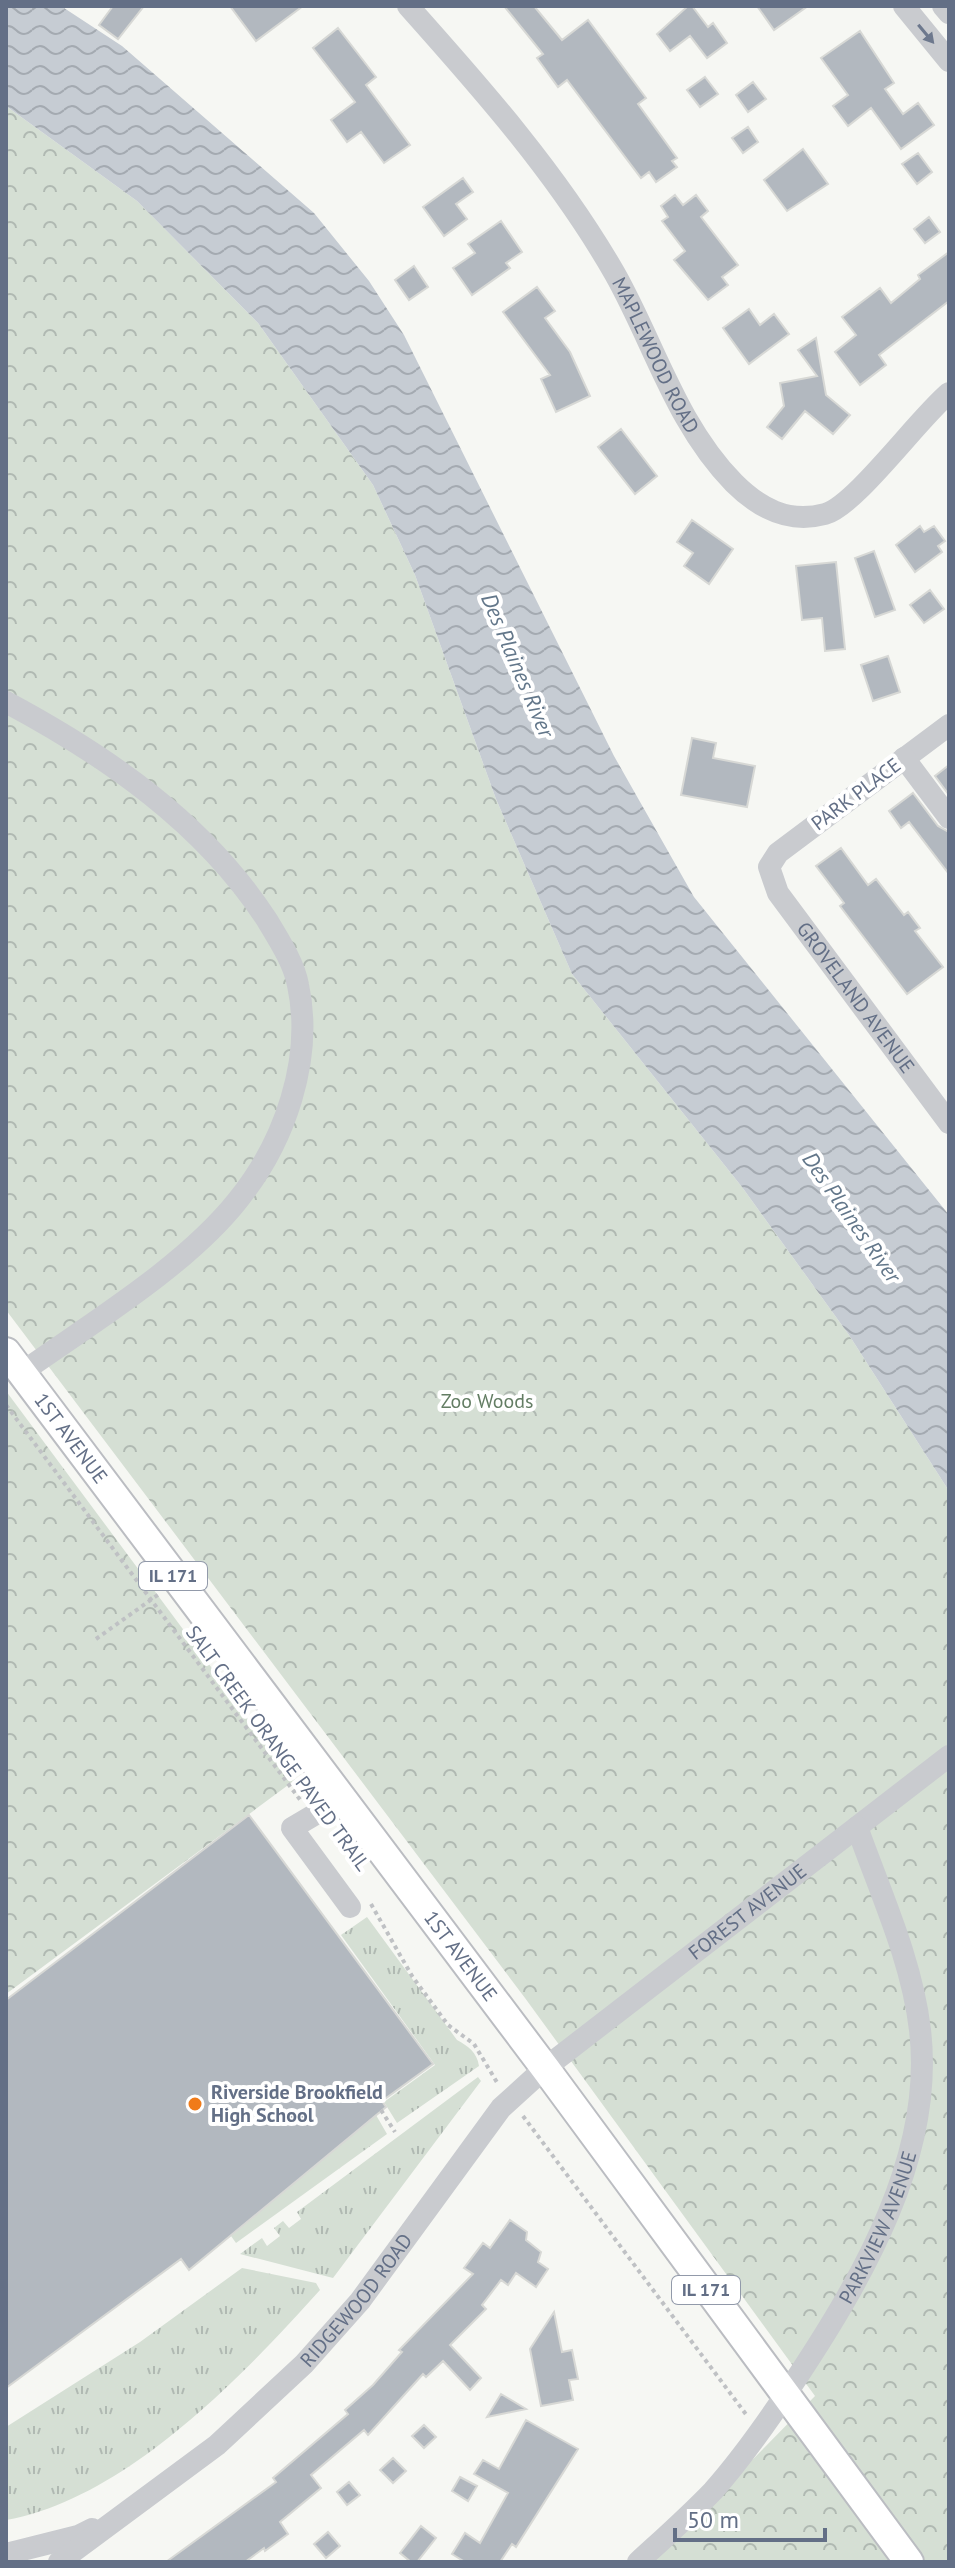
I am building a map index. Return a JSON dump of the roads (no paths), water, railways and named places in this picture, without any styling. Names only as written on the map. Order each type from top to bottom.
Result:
[{"type":"main road","name":"1ST AVENUE","points":[[14,1363],[545,2068],[909,2562]]},
{"type":"street","name":"MAPLEWOOD ROAD","points":[[408,6],[522,138],[560,191],[615,275],[666,384],[714,461],[767,511],[807,517],[827,514],[846,504],[929,410],[949,393]]},
{"type":"street","points":[[904,6],[949,61]]},
{"type":"street","points":[[943,6],[949,13]]},
{"type":"street","points":[[6,702],[92,752],[146,790],[232,870],[281,941],[298,984],[302,1028],[297,1073],[284,1121],[264,1162],[238,1200],[206,1236],[175,1261],[14,1363]]},
{"type":"street","name":"PARK PLACE","points":[[769,867],[778,853],[949,725]]},
{"type":"street","points":[[904,758],[949,818]]},
{"type":"street","name":"GROVELAND AVENUE","points":[[769,867],[778,893],[949,1123]]},
{"type":"street","name":"FOREST AVENUE","points":[[545,2068],[949,1756]]},
{"type":"street","points":[[341,1799],[292,1828],[358,1901]]},
{"type":"street","name":"PARKVIEW AVENUE","points":[[638,2562],[713,2491],[760,2434],[847,2299],[894,2202],[910,2149],[919,2091],[920,2031],[906,1966],[857,1827]]},
{"type":"street","name":"RIDGEWOOD ROAD","points":[[59,2562],[217,2445],[304,2364],[360,2301],[501,2108],[545,2068]]},
{"type":"street","name":"RIDGEWOOD ROAD","points":[[6,2554],[78,2536],[139,2504]]},
{"type":"water","name":"Des Plaines River","points":[[6,6],[61,6],[122,46],[314,213],[369,281],[404,335],[614,756],[694,897],[949,1215],[949,1491],[849,1335],[742,1187],[572,974],[496,799],[415,575],[373,485],[258,323],[137,201],[6,106]]},
{"type":"place","name":"Riverside Brookfield High School","points":[[195,2104]]},
{"type":"park label","name":"Zoo Woods","points":[[487,1401]]}]
